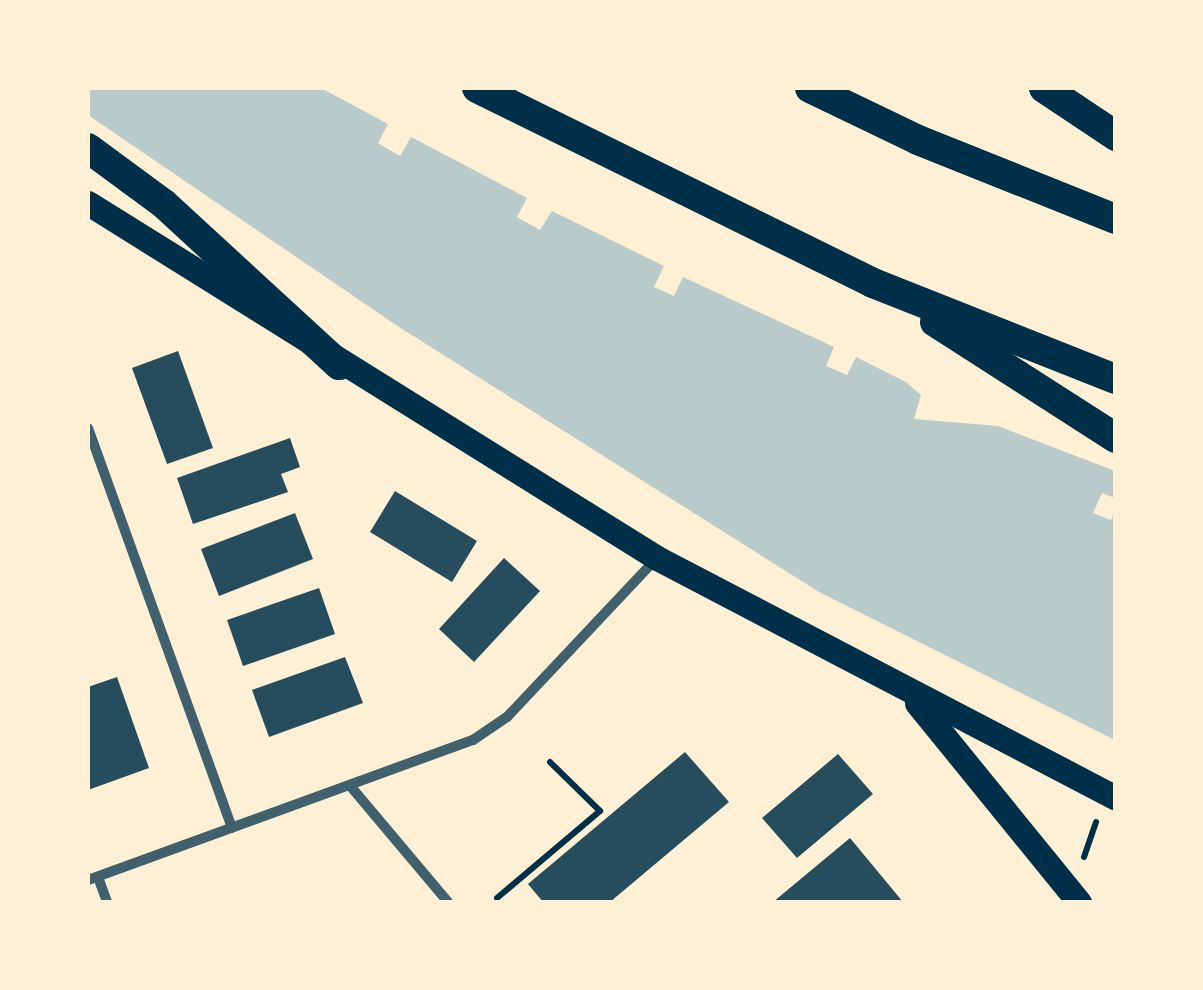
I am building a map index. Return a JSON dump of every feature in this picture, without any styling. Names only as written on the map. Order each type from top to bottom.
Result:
[{"type":"highway","points":[[477,88],[873,283],[1116,380]]},
{"type":"highway","points":[[810,88],[918,140],[1116,219]]},
{"type":"highway","points":[[1044,88],[1116,136]]},
{"type":"highway","points":[[88,148],[164,204],[338,364]]},
{"type":"highway","points":[[873,283],[1116,438]]},
{"type":"main road","points":[[88,203],[338,364],[657,558],[1116,798]]},
{"type":"main road","points":[[908,692],[1079,902]]},
{"type":"street","points":[[88,428],[232,828]]},
{"type":"street","points":[[107,902],[93,879],[430,759],[506,717],[657,558]]},
{"type":"street","points":[[352,788],[448,902]]},
{"type":"path","points":[[498,898],[600,811],[550,762]]},
{"type":"path","points":[[1082,863],[1097,818]]},
{"type":"path","points":[[1090,837],[1103,842]]},
{"type":"shaded area","points":[[88,88],[321,88],[388,124],[378,143],[400,156],[411,137],[527,198],[517,217],[540,230],[552,211],[664,266],[654,287],[674,296],[683,277],[834,347],[826,366],[847,375],[856,357],[906,382],[921,395],[914,419],[998,426],[1115,471],[1115,498],[1102,493],[1093,513],[1111,520],[1115,509],[1115,740],[819,592],[399,327],[88,115]]},
{"type":"building","points":[[178,351],[213,448],[167,464],[132,368]]},
{"type":"building","points":[[290,438],[300,467],[281,474],[288,492],[193,524],[177,478]]},
{"type":"building","points":[[395,491],[477,541],[452,582],[370,532]]},
{"type":"building","points":[[295,513],[313,559],[219,596],[201,549]]},
{"type":"building","points":[[504,558],[540,591],[474,662],[439,629]]},
{"type":"building","points":[[319,588],[335,634],[243,666],[227,620]]},
{"type":"building","points":[[345,657],[363,703],[269,737],[252,690]]},
{"type":"building","points":[[117,677],[149,768],[88,790],[88,687]]},
{"type":"building","points":[[685,752],[729,802],[610,902],[543,902],[528,884]]},
{"type":"building","points":[[838,754],[873,794],[797,858],[762,818]]},
{"type":"building","points":[[850,838],[903,902],[773,902]]}]
